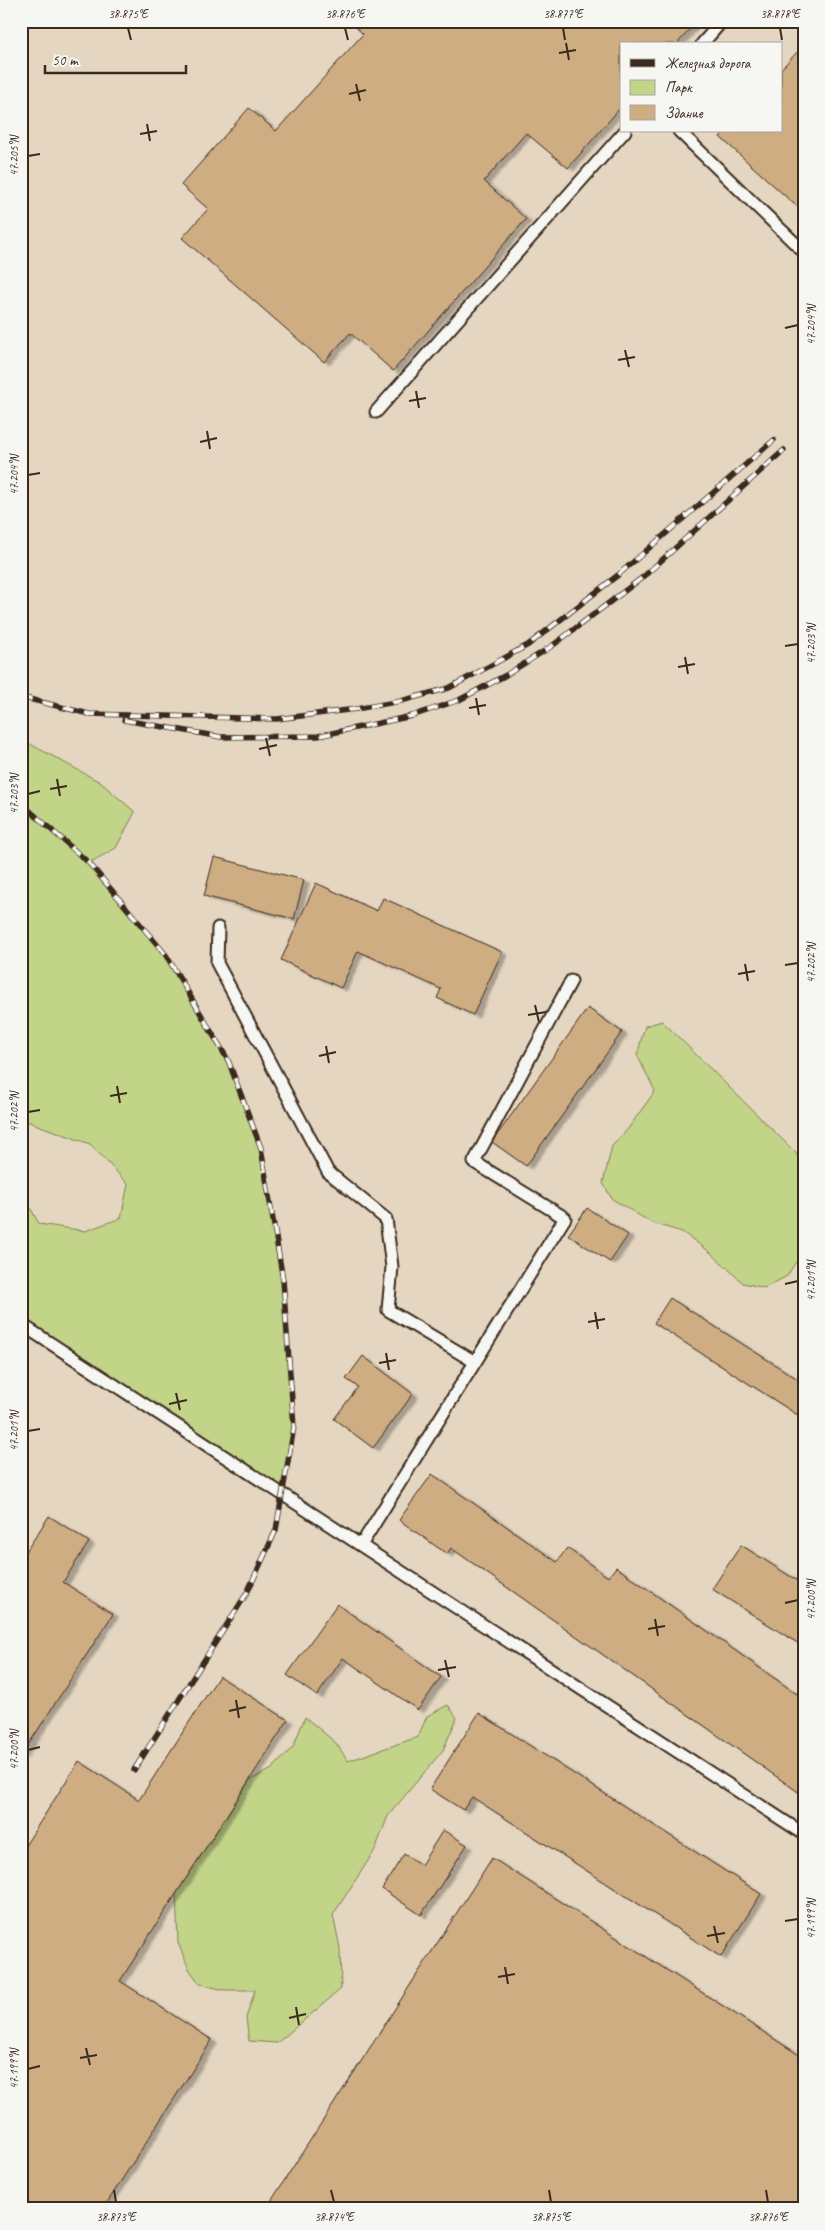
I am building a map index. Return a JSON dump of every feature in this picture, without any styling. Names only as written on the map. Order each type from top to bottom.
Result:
[{"type":"lane","points":[[704,42],[722,21]]},
{"type":"lane","points":[[376,412],[624,132]]},
{"type":"lane","points":[[679,132],[804,252]]},
{"type":"lane","points":[[218,928],[217,963],[328,1172],[386,1219],[392,1267],[388,1310],[475,1362]]},
{"type":"lane","points":[[361,1546],[565,1218],[474,1162],[571,981]]},
{"type":"lane","points":[[21,1324],[804,1834]]},
{"type":"shaded area","points":[[21,21],[804,21],[804,2209],[21,2209]]},
{"type":"green space","points":[[21,739],[100,782],[135,812],[116,848],[89,863],[166,955],[228,1060],[261,1148],[283,1280],[294,1427],[282,1494],[21,1324],[21,1190],[39,1224],[85,1231],[121,1218],[128,1184],[90,1144],[21,1119]]},
{"type":"green space","points":[[662,1021],[795,1152],[804,1168],[803,1251],[787,1276],[765,1288],[743,1283],[710,1252],[682,1232],[652,1223],[612,1199],[603,1183],[612,1146],[627,1130],[655,1091],[637,1055],[645,1026]]},
{"type":"green space","points":[[448,1705],[457,1718],[443,1750],[388,1816],[375,1850],[333,1915],[340,1948],[341,1989],[277,2043],[249,2041],[246,2018],[255,1990],[224,1990],[200,1984],[189,1969],[178,1943],[176,1894],[250,1780],[272,1769],[293,1747],[305,1717],[336,1743],[348,1761],[418,1737],[427,1716]]},
{"type":"building","points":[[349,21],[697,21],[679,42],[620,42],[620,108],[568,168],[526,133],[484,181],[526,219],[393,371],[350,333],[324,362],[182,238],[208,209],[181,185],[249,108],[276,131],[363,34]]},
{"type":"building","points":[[804,45],[804,213],[720,137],[724,132],[782,132],[782,68]]},
{"type":"building","points":[[214,857],[304,880],[294,919],[204,896]]},
{"type":"building","points":[[316,883],[377,911],[383,898],[502,952],[473,1015],[437,998],[441,989],[358,951],[341,988],[281,960]]},
{"type":"building","points":[[588,1008],[622,1032],[526,1166],[492,1142]]},
{"type":"building","points":[[587,1208],[628,1235],[610,1262],[568,1235]]},
{"type":"building","points":[[670,1298],[804,1383],[804,1419],[654,1323]]},
{"type":"building","points":[[363,1356],[413,1394],[373,1448],[334,1419],[358,1387],[346,1379]]},
{"type":"building","points":[[432,1474],[557,1562],[567,1548],[608,1577],[616,1567],[804,1699],[804,1796],[451,1548],[447,1554],[399,1520]]},
{"type":"building","points":[[49,1516],[89,1542],[63,1582],[113,1614],[21,1756],[21,1559]]},
{"type":"building","points":[[741,1545],[804,1585],[804,1647],[712,1589]]},
{"type":"building","points":[[337,1604],[441,1677],[418,1710],[343,1658],[317,1696],[287,1675]]},
{"type":"building","points":[[219,1676],[288,1720],[120,1981],[212,2040],[103,2209],[21,2209],[21,1852],[79,1761],[139,1800]]},
{"type":"building","points":[[479,1713],[761,1894],[721,1957],[472,1797],[463,1810],[430,1789]]},
{"type":"building","points":[[443,1830],[467,1845],[421,1915],[382,1889],[404,1854],[421,1865]]},
{"type":"building","points":[[492,1858],[804,2058],[804,2209],[266,2209]]},
{"type":"railway","points":[[21,697],[89,714],[277,719],[401,701],[449,688],[528,645],[618,575],[774,440]]},
{"type":"railway","points":[[124,720],[221,737],[318,736],[412,716],[459,700],[506,675],[552,646],[643,577],[784,450]]},
{"type":"railway","points":[[21,803],[89,863],[166,955],[228,1060],[261,1148],[283,1280],[294,1427],[276,1530],[247,1593],[134,1770]]}]
